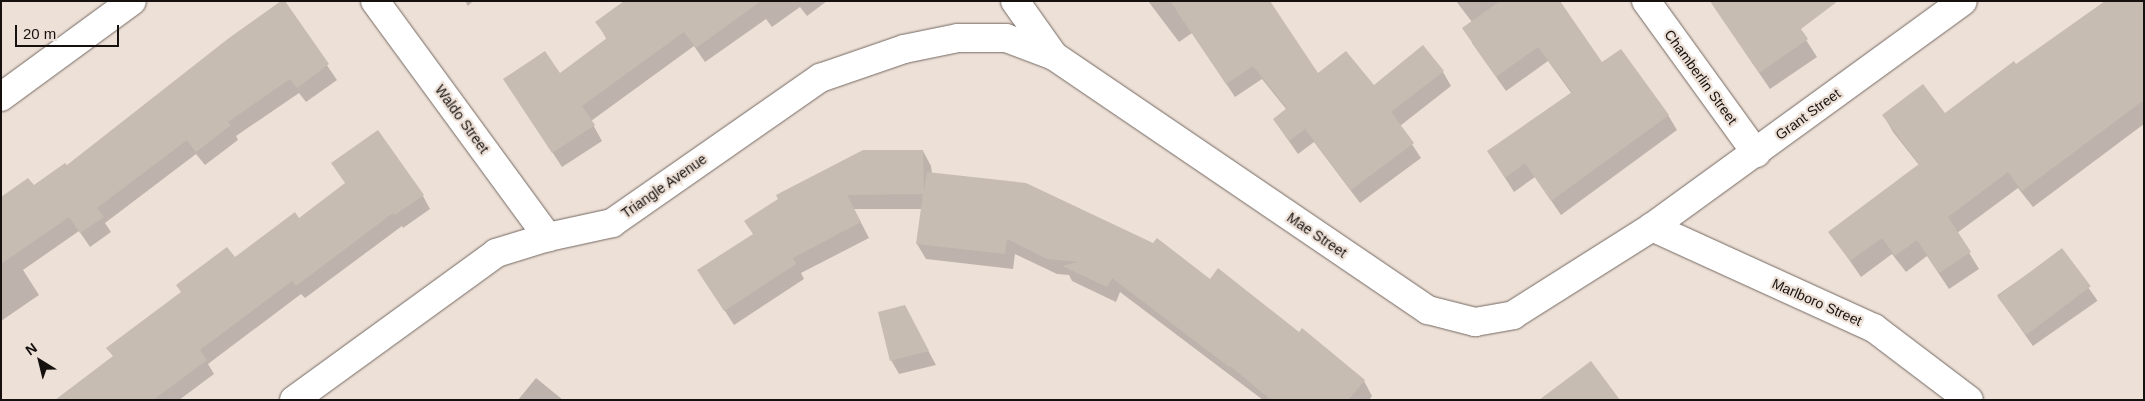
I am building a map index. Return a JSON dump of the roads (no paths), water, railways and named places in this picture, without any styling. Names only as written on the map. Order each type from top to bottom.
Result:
[{"type":"street","points":[[1,97],[132,1]]},
{"type":"street","name":"Waldo Street","points":[[375,1],[548,237]]},
{"type":"street","name":"Mae Street","points":[[1015,1],[1054,56],[1428,310],[1474,322],[1513,315],[1652,227]]},
{"type":"street","name":"Chamberlin Street","points":[[1646,1],[1756,152]]},
{"type":"street","name":"Grant Street","points":[[1652,227],[1963,1]]},
{"type":"street","name":"Triangle Avenue","points":[[294,400],[496,253],[548,237],[612,223],[820,78],[904,49],[958,38],[1006,38],[1054,56]]},
{"type":"street","name":"Marlboro Street","points":[[1652,227],[1874,328],[1969,400]]}]
